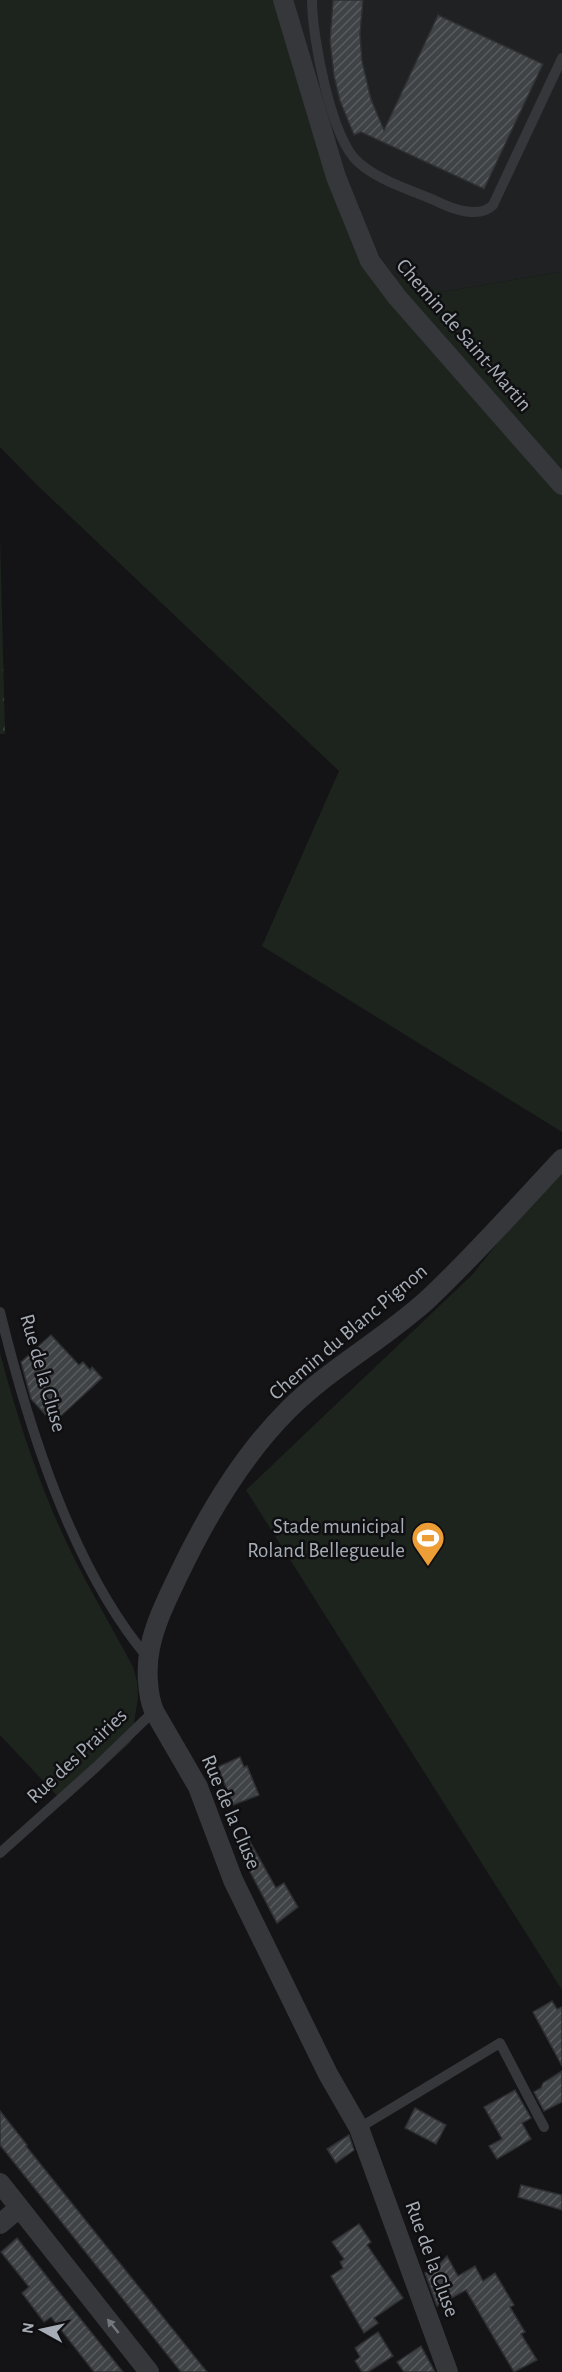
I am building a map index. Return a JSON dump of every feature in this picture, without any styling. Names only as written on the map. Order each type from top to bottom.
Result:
[{"type":"street","name":"Chemin de Saint-Martin","points":[[283,0],[336,177],[370,261],[404,306],[562,485]]},
{"type":"street","name":"Chemin du Blanc Pignon","points":[[148,1658],[166,1601],[192,1546],[229,1485],[265,1437],[288,1411],[318,1384],[430,1297],[562,1159]]},
{"type":"street","name":"Rue de la Cluse","points":[[148,1658],[150,1701],[154,1711],[195,1780],[234,1880],[328,2074],[358,2128],[448,2372]]},
{"type":"street","points":[[0,2183],[150,2372]]},
{"type":"street","points":[[0,2224],[19,2208]]},
{"type":"lane","points":[[312,0],[315,31],[327,88],[339,131],[350,154],[374,173],[442,204],[464,210],[482,211],[493,205],[562,58]]},
{"type":"lane","name":"Rue de la Cluse","points":[[0,1312],[29,1414],[70,1529],[126,1630],[148,1658]]},
{"type":"lane","name":"Rue des Prairies","points":[[0,1854],[154,1711]]},
{"type":"lane","points":[[358,2128],[500,2043],[544,2127]]},
{"type":"shaded area","points":[[293,0],[562,0],[562,274],[560,272],[443,292],[393,275],[374,249],[346,183]]},
{"type":"green space","points":[[0,0],[293,0],[346,183],[374,249],[393,275],[443,292],[560,272],[562,274],[562,1132],[262,946],[339,771],[37,485],[0,447]]},
{"type":"green space","points":[[0,538],[5,734],[0,734]]},
{"type":"green space","name":"Stade municipal Roland Bellegueule","points":[[562,1168],[562,1990],[246,1490],[473,1274],[539,1190]]},
{"type":"green space","points":[[0,1353],[14,1404],[50,1506],[79,1568],[133,1667],[137,1681],[138,1698],[131,1742],[64,1803],[0,1735]]},
{"type":"building","points":[[333,0],[363,0],[360,34],[362,61],[371,99],[384,130],[438,15],[543,64],[484,189],[361,132],[354,135],[340,101],[334,76],[330,41]]},
{"type":"building","points":[[51,1335],[79,1365],[83,1362],[90,1370],[92,1367],[102,1378],[53,1423],[31,1399],[21,1362]]},
{"type":"building","points":[[240,1757],[244,1767],[247,1766],[259,1795],[233,1805],[218,1767]]},
{"type":"building","points":[[249,1840],[276,1888],[284,1883],[298,1907],[277,1923],[237,1847]]},
{"type":"building","points":[[552,2001],[557,2009],[562,2007],[562,2066],[533,2012]]},
{"type":"building","points":[[562,2071],[562,2102],[544,2111],[534,2092],[541,2088],[543,2083]]},
{"type":"building","points":[[515,2090],[531,2118],[522,2123],[531,2139],[497,2159],[489,2146],[502,2139],[484,2107]]},
{"type":"building","points":[[415,2108],[446,2125],[436,2144],[405,2128]]},
{"type":"building","points":[[0,2111],[207,2372],[181,2372],[0,2145]]},
{"type":"building","points":[[349,2135],[354,2150],[336,2163],[327,2149]]},
{"type":"building","points":[[521,2185],[562,2195],[562,2210],[518,2197]]},
{"type":"building","points":[[359,2224],[371,2242],[367,2245],[403,2298],[374,2318],[378,2323],[364,2333],[331,2276],[343,2268],[340,2262],[344,2259],[332,2242]]},
{"type":"building","points":[[17,2238],[123,2372],[94,2372],[51,2317],[44,2322],[22,2293],[29,2287],[1,2252]]},
{"type":"building","points":[[447,2256],[458,2276],[475,2266],[483,2281],[495,2273],[514,2305],[510,2307],[525,2332],[521,2334],[537,2360],[514,2372],[466,2290],[437,2306],[425,2273],[434,2270]]},
{"type":"building","points":[[378,2332],[393,2356],[368,2372],[362,2372],[355,2361],[360,2357],[355,2348]]},
{"type":"building","points":[[421,2346],[435,2372],[404,2372],[397,2362]]},
{"type":"place","name":"Stade municipal Roland Bellegueule","points":[[428,1567]]}]
